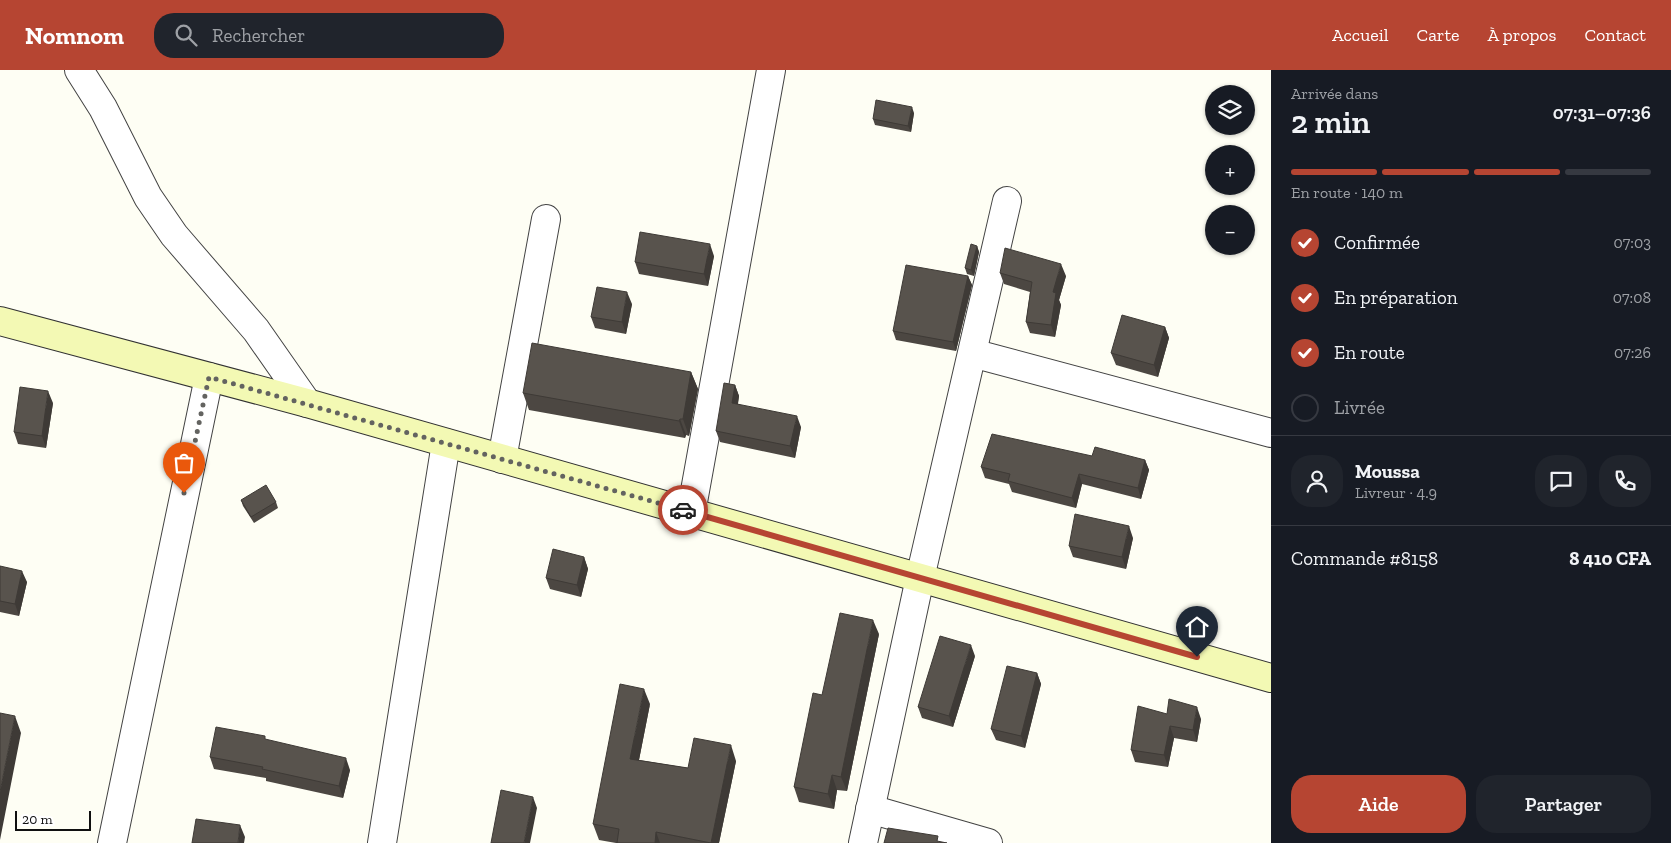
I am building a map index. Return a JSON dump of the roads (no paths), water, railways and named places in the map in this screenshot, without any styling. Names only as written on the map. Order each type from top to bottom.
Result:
[{"type":"main road","points":[[0,321],[307,403],[1271,678]]},
{"type":"street","points":[[79,70],[103,108],[148,197],[174,234],[256,330],[307,403]]},
{"type":"street","points":[[691,513],[770,70]]},
{"type":"street","points":[[864,843],[920,578],[1007,201]]},
{"type":"street","points":[[502,459],[546,219]]},
{"type":"street","points":[[972,353],[1271,433]]},
{"type":"street","points":[[112,843],[209,377]]},
{"type":"street","points":[[382,843],[446,443]]},
{"type":"street","points":[[870,809],[988,843]]}]
